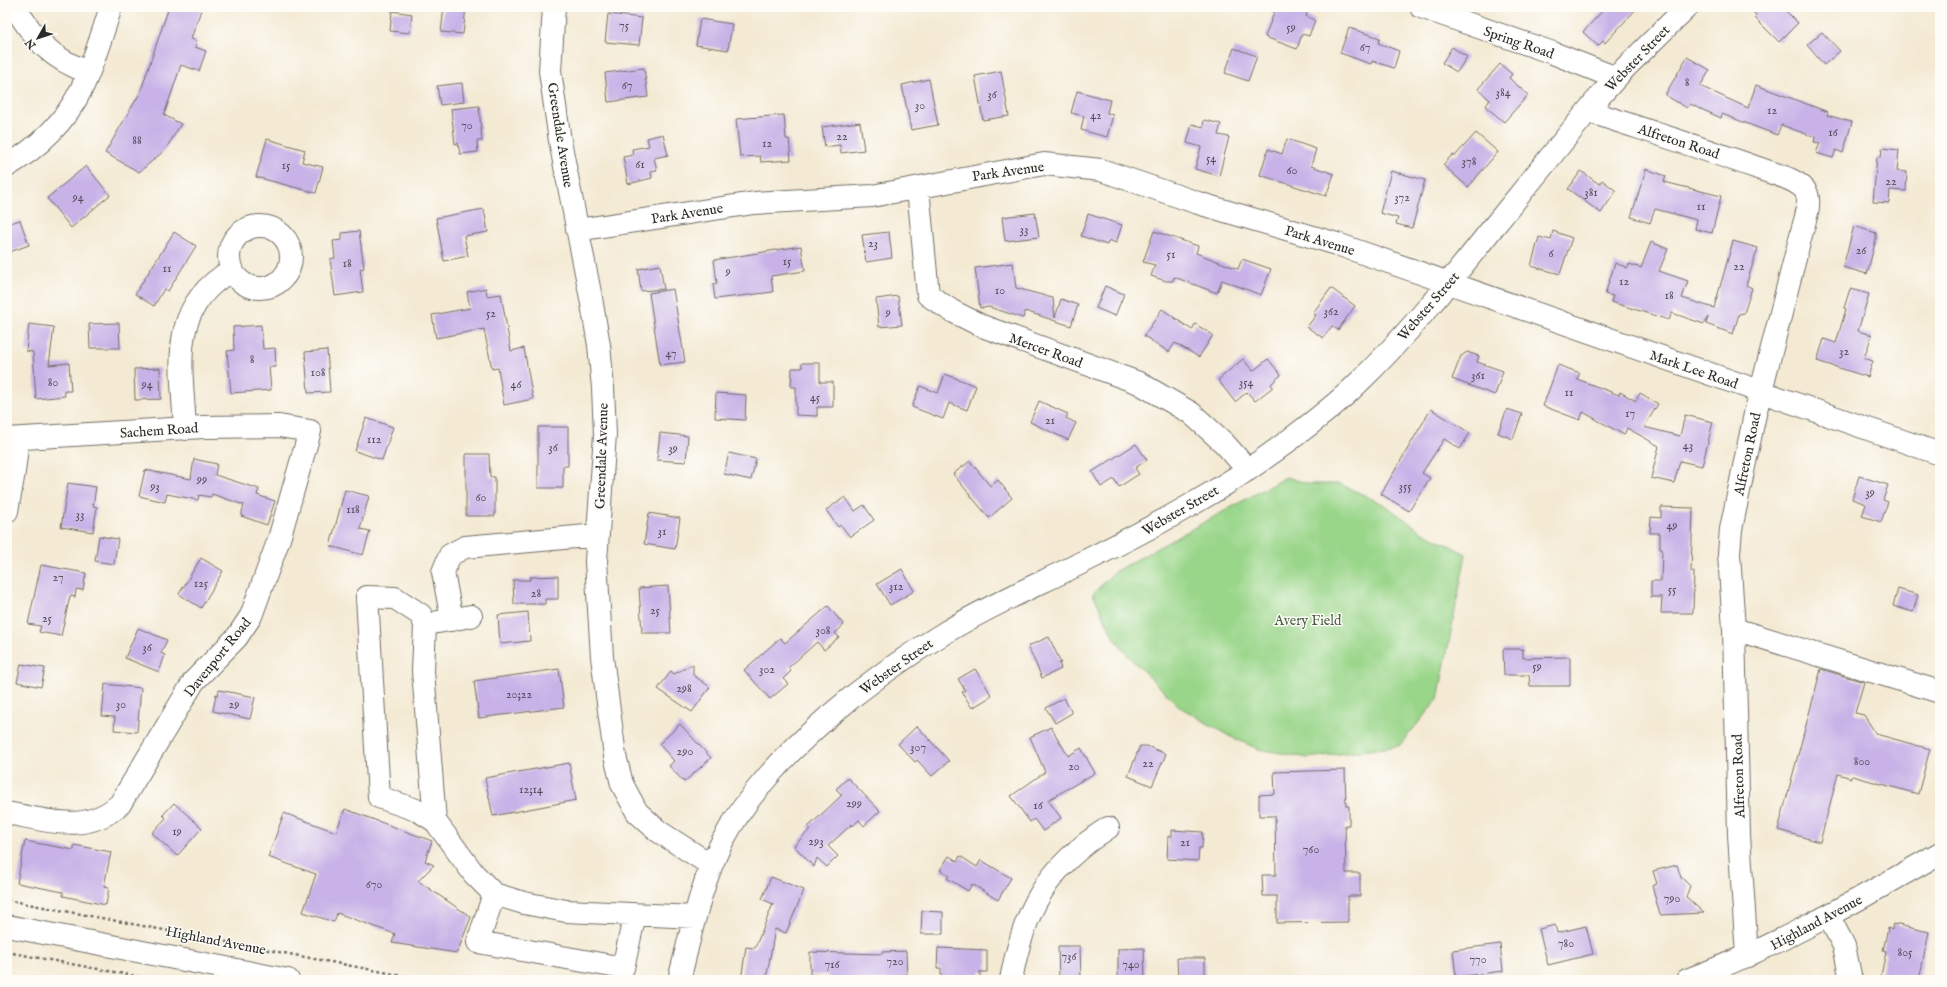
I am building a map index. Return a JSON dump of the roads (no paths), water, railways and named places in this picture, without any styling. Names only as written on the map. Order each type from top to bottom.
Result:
[{"type":"street","points":[[15,7],[31,33],[47,50],[66,64],[88,72]]},
{"type":"street","points":[[7,166],[28,152],[59,122],[76,99],[88,72],[111,7]]},
{"type":"street","name":"Greendale Avenue","points":[[554,7],[550,71],[560,141],[599,345],[603,388],[605,434],[596,561],[602,656],[615,756],[622,784],[637,812],[658,831],[711,865]]},
{"type":"street","name":"Spring Road","points":[[1420,7],[1552,53],[1616,78]]},
{"type":"street","name":"Webster Street","points":[[679,980],[695,917],[711,865],[723,839],[746,803],[782,760],[804,738],[838,709],[905,657],[948,630],[995,604],[1141,533],[1248,470],[1295,436],[1356,386],[1449,283],[1616,78],[1686,7]]},
{"type":"street","name":"Alfreton Road","points":[[1588,111],[1779,176],[1794,182],[1806,192],[1808,205],[1807,211],[1760,392],[1731,529],[1729,554],[1734,629],[1739,835],[1747,956]]},
{"type":"street","name":"Park Avenue","points":[[577,230],[754,203],[872,196],[1044,164],[1101,170],[1198,203],[1337,244],[1449,283]]},
{"type":"street","name":"Mercer Road","points":[[918,188],[928,295],[952,311],[982,326],[1139,383],[1191,413],[1224,443],[1248,470]]},
{"type":"street","points":[[185,429],[182,356],[184,330],[192,311],[207,288],[232,270]]},
{"type":"street","name":"Mark Lee Road","points":[[1449,283],[1940,454]]},
{"type":"street","name":"Sachem Road","points":[[12,439],[185,429],[279,426],[310,432]]},
{"type":"street","name":"Davenport Road","points":[[7,813],[54,822],[80,823],[102,817],[120,804],[190,687],[203,671],[236,637],[250,616],[280,539],[310,432]]},
{"type":"street","points":[[7,511],[12,439]]},
{"type":"street","points":[[426,625],[462,618],[443,572],[450,555],[465,547],[598,535]]},
{"type":"street","points":[[435,821],[423,671],[426,625],[421,615],[395,598],[368,597],[379,797],[419,811],[435,821],[474,874],[494,894],[524,903],[566,911],[695,917]]},
{"type":"street","points":[[1734,629],[1940,692]]},
{"type":"street","points":[[1011,980],[1026,926],[1034,904],[1043,887],[1065,860],[1079,848],[1108,828]]},
{"type":"street","name":"Highland Avenue","points":[[1687,980],[1747,956],[1829,917],[1940,853]]},
{"type":"street","points":[[494,894],[478,942],[623,968],[634,914]]},
{"type":"street","points":[[1829,917],[1844,946],[1851,980]]},
{"type":"street","name":"Highland Avenue","points":[[7,926],[247,976],[288,980]]},
{"type":"park label","name":"Avery Field","points":[[1308,620]]}]
